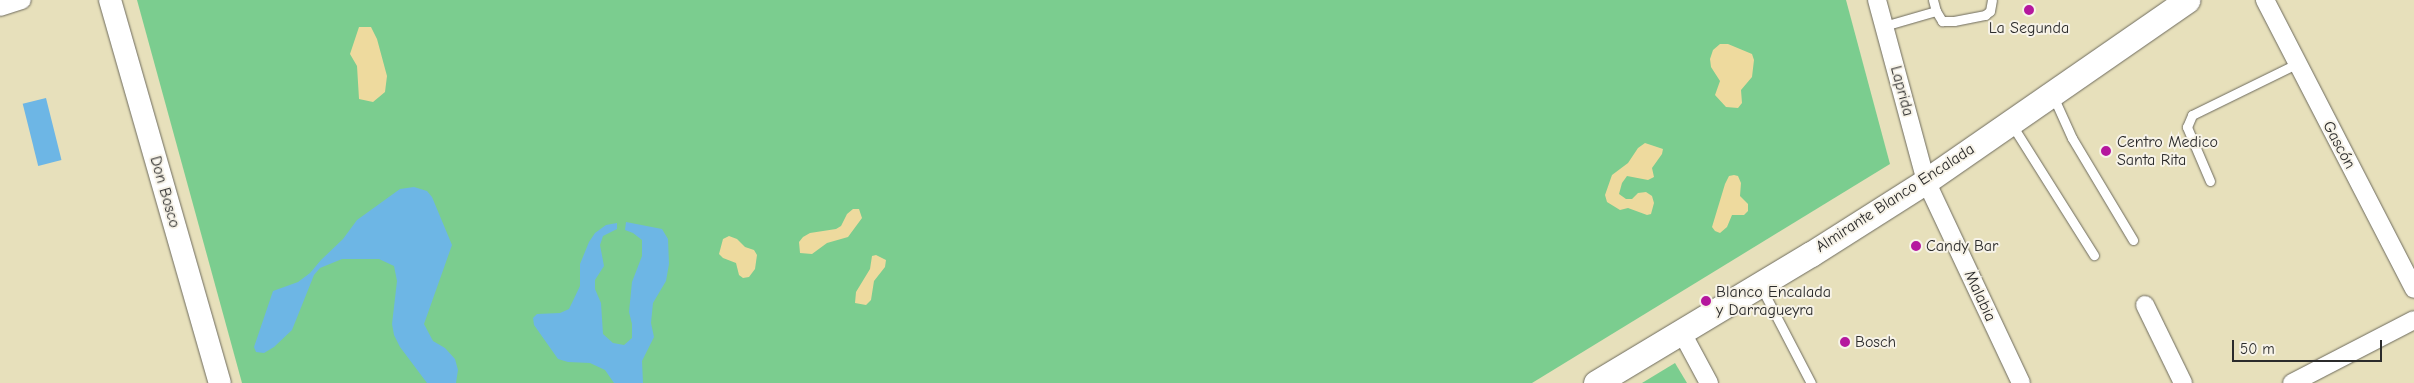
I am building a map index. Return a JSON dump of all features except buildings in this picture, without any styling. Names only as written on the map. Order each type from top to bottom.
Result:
[{"type":"main road","name":"Almirante Blanco Encalada","points":[[1596,383],[1926,181],[2186,0]]},
{"type":"street","points":[[0,7],[22,0]]},
{"type":"street","name":"Don Bosco","points":[[110,0],[220,383]]},
{"type":"street","name":"Laprida","points":[[1877,0],[1926,181]]},
{"type":"street","name":"Gascón","points":[[2265,0],[2296,64],[2414,289]]},
{"type":"street","name":"Malabia","points":[[1926,181],[2021,383]]},
{"type":"street","points":[[2145,305],[2183,383]]},
{"type":"street","points":[[2292,383],[2414,320]]},
{"type":"street","points":[[1680,331],[1709,383]]},
{"type":"lane","points":[[1933,0],[1936,11],[1942,21],[1954,22],[1985,15],[1990,11],[1992,0]]},
{"type":"lane","points":[[1884,26],[1936,11]]},
{"type":"lane","points":[[2210,181],[2187,127],[2192,115],[2296,64]]},
{"type":"lane","points":[[2052,93],[2072,138],[2133,240]]},
{"type":"lane","points":[[2010,122],[2094,254]]},
{"type":"lane","points":[[1760,284],[1812,383]]},
{"type":"green space","points":[[137,0],[1846,0],[1890,164],[1532,383],[242,383]]},
{"type":"green space","points":[[1675,363],[1687,383],[1642,383]]},
{"type":"sand","points":[[359,27],[371,27],[377,39],[387,76],[385,92],[373,102],[359,99],[357,66],[350,54]]},
{"type":"sand","points":[[1720,44],[1728,44],[1752,54],[1754,60],[1752,77],[1741,90],[1742,103],[1738,108],[1726,107],[1715,95],[1720,81],[1711,67],[1710,59],[1713,50]]},
{"type":"sand","points":[[1645,143],[1663,149],[1662,154],[1652,168],[1654,177],[1648,180],[1627,176],[1622,183],[1619,194],[1626,199],[1632,199],[1638,193],[1646,192],[1652,196],[1654,203],[1651,214],[1647,215],[1628,208],[1620,210],[1607,202],[1605,195],[1612,175],[1628,163],[1638,148]]},
{"type":"sand","points":[[1729,176],[1738,176],[1741,183],[1740,196],[1748,204],[1748,211],[1744,215],[1732,215],[1727,227],[1720,233],[1712,227],[1725,184]]},
{"type":"sand","points":[[853,209],[859,209],[862,218],[848,237],[827,243],[812,254],[800,253],[799,242],[803,237],[810,233],[836,229],[841,226],[847,214]]},
{"type":"sand","points":[[729,236],[737,239],[745,247],[754,250],[757,255],[755,269],[749,277],[743,278],[739,275],[736,263],[723,258],[719,254],[723,239]]},
{"type":"sand","points":[[876,255],[886,260],[885,267],[874,281],[871,300],[866,305],[855,303],[856,292],[870,269],[872,256]]},
{"type":"water","points":[[46,98],[61,160],[38,166],[23,104]]},
{"type":"water","points":[[414,187],[427,191],[432,197],[452,245],[424,324],[433,341],[445,348],[455,359],[458,370],[456,383],[427,383],[400,347],[394,335],[392,324],[397,281],[394,266],[379,259],[342,259],[320,268],[314,275],[292,330],[274,347],[264,353],[256,352],[254,347],[273,291],[298,282],[310,273],[343,239],[357,220],[400,189]]},
{"type":"water","points":[[626,222],[662,229],[668,239],[669,264],[666,281],[653,303],[651,323],[654,337],[642,361],[643,383],[614,383],[605,370],[590,363],[568,362],[558,359],[534,325],[533,318],[537,314],[560,313],[569,309],[580,286],[580,264],[589,242],[595,233],[606,225],[617,223],[617,229],[603,236],[600,245],[604,266],[595,280],[595,289],[601,303],[603,334],[613,343],[624,345],[632,338],[632,324],[629,312],[632,282],[642,256],[642,240],[625,230]]},
{"type":"place","name":"La Segunda","points":[[2029,10]]},
{"type":"place","name":"Centro Medico Santa Rita","points":[[2106,151]]},
{"type":"place","name":"Candy Bar","points":[[1916,246]]},
{"type":"place","name":"Blanco Encalada y Darragueyra","points":[[1706,301]]},
{"type":"place","name":"Bosch","points":[[1845,342]]}]
